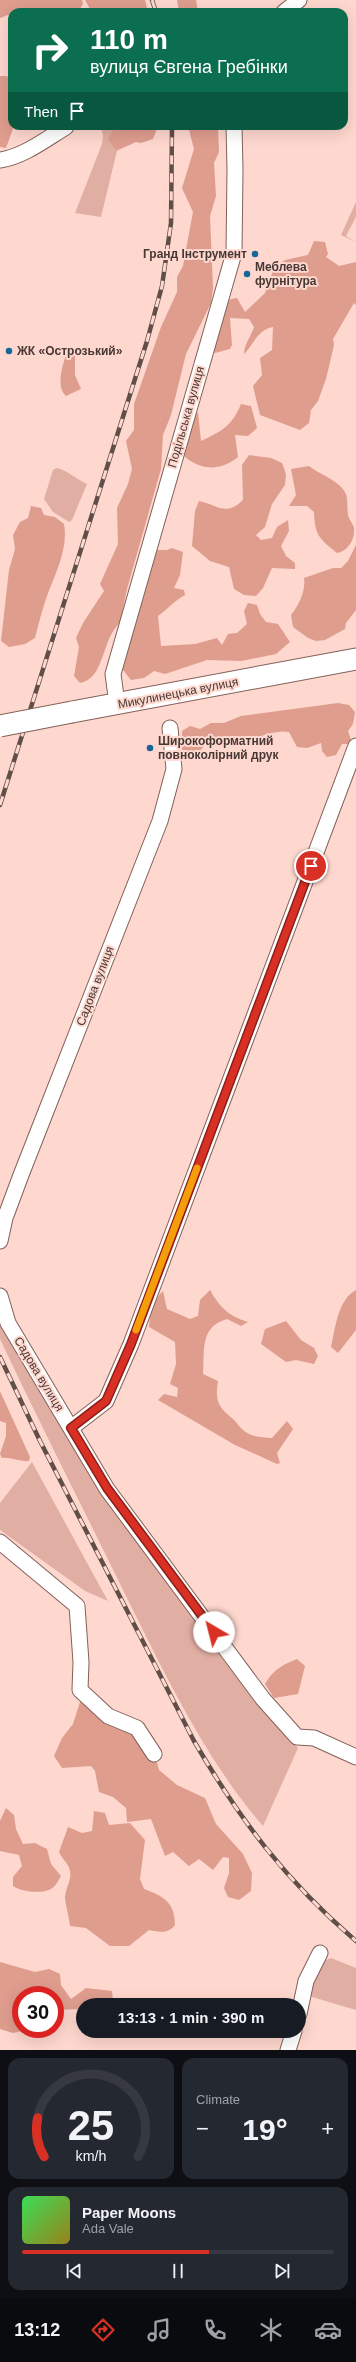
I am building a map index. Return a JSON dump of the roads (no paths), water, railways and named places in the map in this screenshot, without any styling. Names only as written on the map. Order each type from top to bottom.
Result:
[{"type":"main road","name":"Микулинецька вулиця","points":[[0,726],[356,659]]},
{"type":"street","points":[[289,8],[299,0]]},
{"type":"street","points":[[0,160],[21,153],[62,130]]},
{"type":"street","name":"Подільська вулиця","points":[[117,704],[113,674],[234,253],[234,130]]},
{"type":"street","name":"Садова вулиця","points":[[0,1241],[5,1218],[21,1175],[160,821],[174,769],[170,728]]},
{"type":"street","points":[[71,1428],[106,1401],[128,1351],[356,746]]},
{"type":"street","name":"Садова вулиця","points":[[0,1296],[8,1323],[107,1488],[263,1699],[297,1737],[314,1738],[356,1756]]},
{"type":"street","points":[[0,1542],[77,1606],[81,1662],[80,1690],[108,1716],[137,1728],[154,1754]]},
{"type":"street","points":[[302,1998],[306,1981],[320,1953]]},
{"type":"street","points":[[288,2050],[292,2038]]},
{"type":"railway","points":[[152,0],[155,8]]},
{"type":"railway","points":[[0,805],[147,341],[162,286],[171,223],[172,130]]},
{"type":"railway","points":[[0,1357],[40,1441],[194,1741],[211,1770],[247,1823],[286,1872],[308,1896],[356,1941]]},
{"type":"place","name":"Гранд Інструмент","points":[[255,254]]},
{"type":"place","name":"Меблева фурнітура","points":[[247,274]]},
{"type":"place","name":"ЖК «Острозький»","points":[[9,351]]},
{"type":"place","name":"Широкоформатний повноколірний друк","points":[[150,748]]}]
